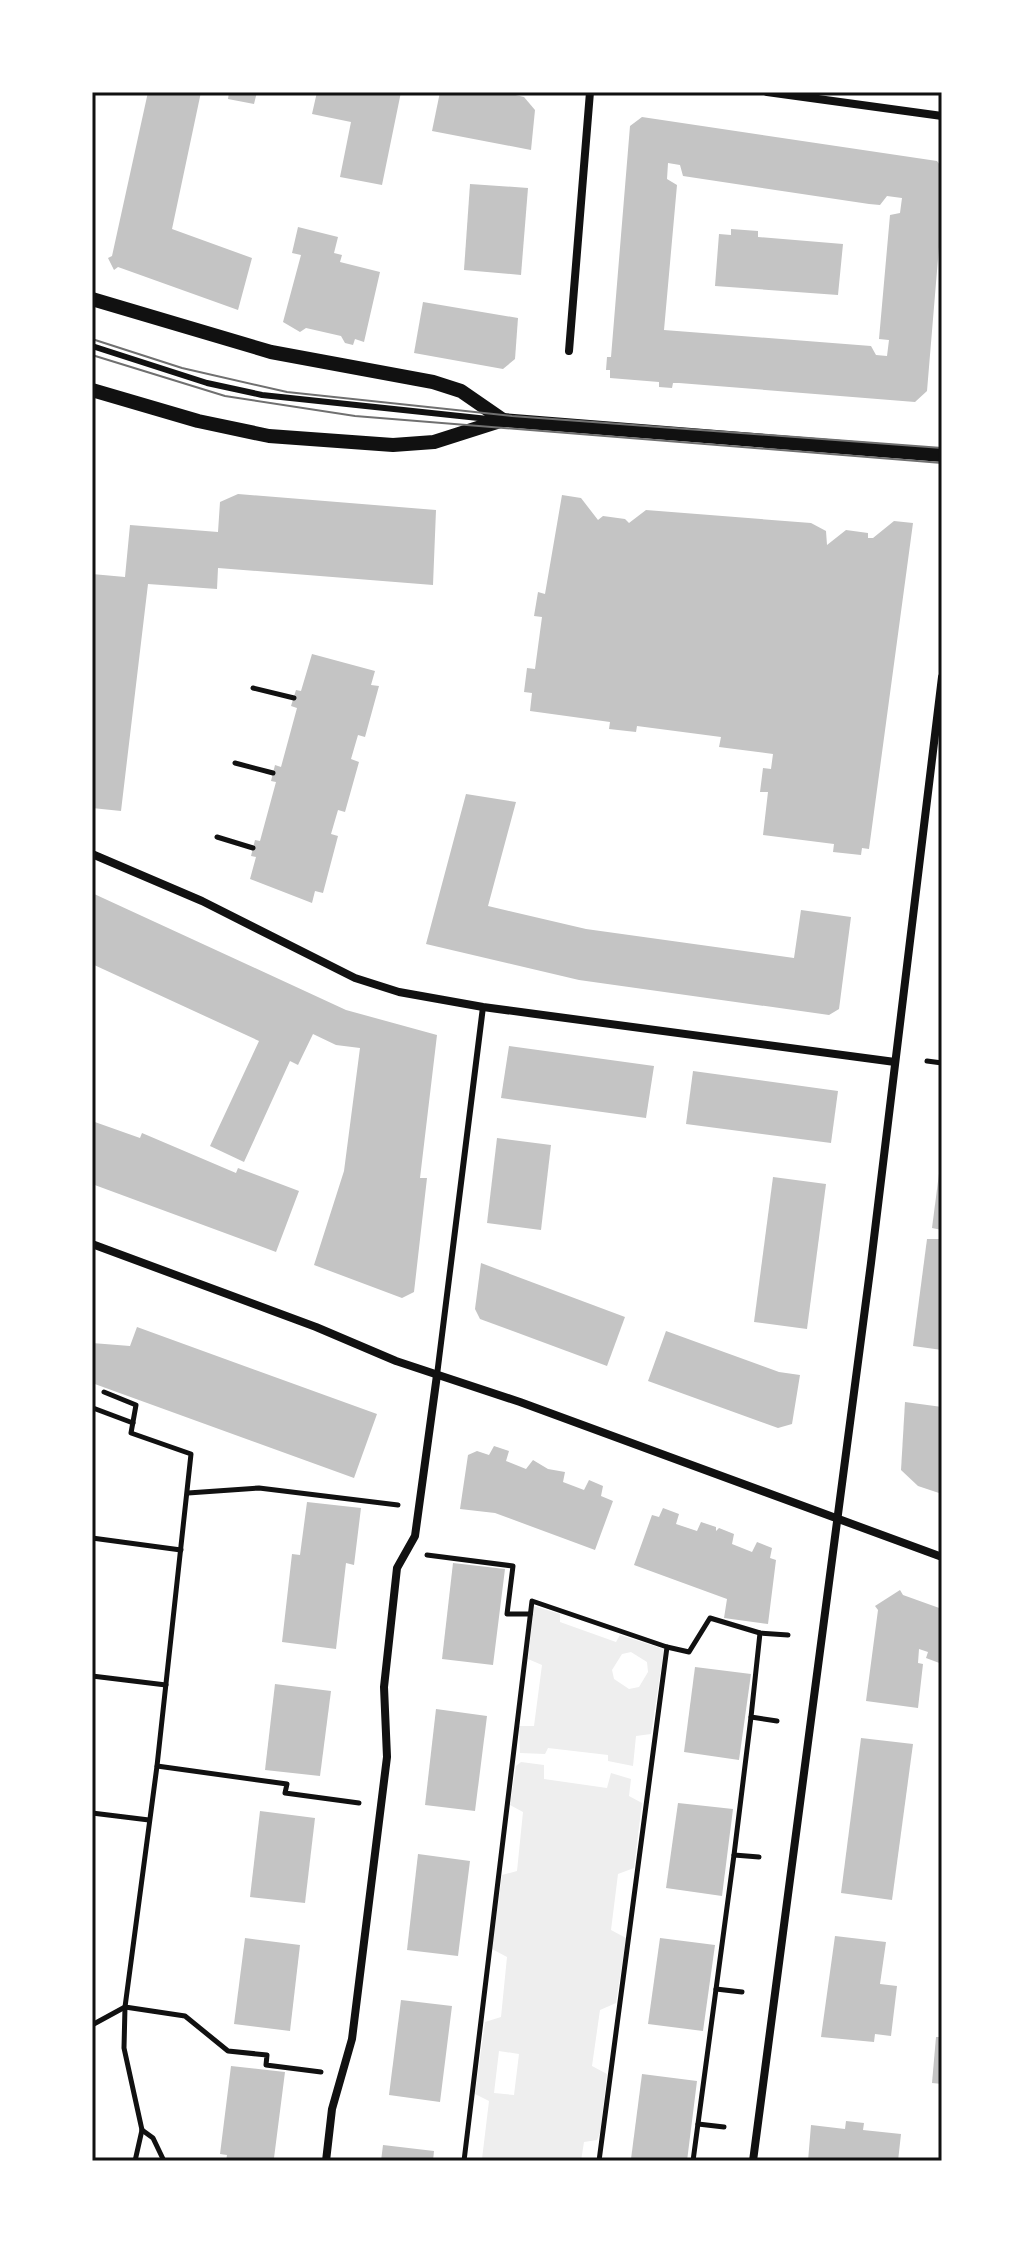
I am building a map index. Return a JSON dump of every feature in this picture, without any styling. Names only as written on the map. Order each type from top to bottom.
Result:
[{"type":"street","points":[[569,351],[590,92]]},
{"type":"street","points":[[767,92],[942,116]]},
{"type":"street","points":[[92,299],[285,356],[433,382],[461,391],[503,420]]},
{"type":"street","points":[[92,390],[198,421],[284,438],[393,445],[434,442],[503,420],[942,455]]},
{"type":"street","points":[[753,2161],[942,677]]},
{"type":"street","points":[[92,854],[202,901],[355,978],[399,992],[483,1007],[895,1062]]},
{"type":"street","points":[[92,1244],[437,1375],[520,1402],[942,1557]]},
{"type":"street","points":[[326,2161],[332,2109],[352,2039],[387,1757],[384,1687],[397,1568],[415,1536],[437,1375]]},
{"type":"lane","points":[[92,346],[207,383],[262,395],[503,420]]},
{"type":"lane","points":[[437,1375],[483,1007]]},
{"type":"path","points":[[253,688],[294,698]]},
{"type":"path","points":[[235,763],[273,773]]},
{"type":"path","points":[[217,837],[253,848]]},
{"type":"path","points":[[927,1061],[942,1063]]},
{"type":"path","points":[[104,1392],[136,1405],[131,1433],[191,1454],[157,1766],[125,2007],[124,2048],[142,2130],[135,2161]]},
{"type":"path","points":[[93,1408],[133,1423]]},
{"type":"path","points":[[188,1493],[259,1488],[419,1507]]},
{"type":"path","points":[[92,1538],[181,1550]]},
{"type":"path","points":[[406,1552],[513,1566],[507,1614],[530,1614]]},
{"type":"path","points":[[464,2161],[532,1601],[689,1652],[710,1618],[760,1633],[788,1635]]},
{"type":"path","points":[[693,2161],[760,1633]]},
{"type":"path","points":[[599,2161],[667,1647]]},
{"type":"path","points":[[92,1676],[166,1685]]},
{"type":"path","points":[[751,1717],[777,1721]]},
{"type":"path","points":[[157,1766],[287,1784],[285,1793],[381,1806]]},
{"type":"path","points":[[92,1813],[149,1820]]},
{"type":"path","points":[[734,1855],[759,1857]]},
{"type":"path","points":[[716,1989],[742,1992]]},
{"type":"path","points":[[92,2025],[125,2007],[185,2016],[228,2051],[267,2055],[266,2065],[342,2075]]},
{"type":"path","points":[[698,2124],[724,2127]]},
{"type":"path","points":[[142,2130],[153,2138],[164,2161]]},
{"type":"shaded area","points":[[534,1606],[560,1614],[560,1622],[616,1642],[620,1635],[664,1649],[651,1734],[636,1736],[633,1766],[608,1761],[608,1755],[548,1748],[545,1754],[520,1753],[519,1726],[534,1726],[542,1665],[528,1659]],"holes":[[[631,1652],[647,1662],[648,1672],[639,1687],[629,1689],[614,1679],[612,1670],[622,1654]]]},
{"type":"shaded area","points":[[521,1762],[544,1765],[544,1779],[607,1788],[611,1773],[631,1779],[629,1796],[642,1803],[634,1868],[618,1874],[611,1930],[626,1938],[616,2003],[600,2010],[592,2066],[607,2074],[600,2133],[597,2140],[584,2142],[581,2161],[482,2159],[489,2101],[475,2094],[485,2022],[501,2017],[507,1957],[492,1949],[502,1875],[517,1871],[523,1812],[510,1805],[516,1766]],"holes":[[[499,2051],[519,2054],[514,2095],[494,2093]]]},
{"type":"building","points":[[148,92],[201,92],[172,229],[252,258],[238,310],[118,267],[114,270],[108,258],[112,256]]},
{"type":"building","points":[[229,92],[257,92],[254,104],[228,99]]},
{"type":"building","points":[[317,92],[401,92],[382,185],[340,177],[351,122],[312,114]]},
{"type":"building","points":[[440,92],[502,92],[524,97],[535,110],[531,150],[432,131]]},
{"type":"building","points":[[642,117],[937,161],[942,168],[942,211],[927,391],[915,402],[679,383],[673,383],[672,388],[659,387],[659,382],[610,378],[610,370],[606,370],[607,357],[611,357],[630,126]],"holes":[[[668,163],[680,165],[683,176],[869,204],[880,205],[887,196],[902,198],[900,213],[890,215],[879,339],[889,340],[887,356],[876,355],[871,346],[664,330],[677,185],[667,179]]]},
{"type":"building","points":[[470,184],[528,188],[521,275],[464,270]]},
{"type":"building","points":[[298,227],[338,237],[334,253],[342,255],[340,262],[380,272],[364,342],[355,339],[353,345],[345,343],[341,336],[306,328],[300,332],[283,322],[301,255],[292,253]]},
{"type":"building","points":[[731,229],[758,231],[758,237],[843,244],[838,295],[715,286],[719,234],[731,235]]},
{"type":"building","points":[[423,302],[518,318],[515,359],[503,369],[414,353]]},
{"type":"building","points":[[238,494],[436,510],[433,585],[218,568],[217,589],[148,584],[121,811],[92,808],[92,574],[125,577],[130,525],[218,532],[220,502]]},
{"type":"building","points":[[562,495],[581,498],[598,520],[603,516],[625,519],[629,523],[646,510],[811,523],[826,531],[827,545],[846,530],[868,533],[868,538],[873,538],[894,521],[913,523],[869,849],[862,848],[861,855],[833,852],[834,844],[763,835],[768,792],[760,792],[763,768],[771,769],[773,754],[719,747],[721,737],[637,726],[636,732],[609,729],[610,722],[530,711],[532,693],[524,692],[527,668],[535,669],[542,617],[534,616],[538,592],[545,594]]},
{"type":"building","points":[[312,654],[375,671],[371,685],[379,686],[365,737],[358,735],[351,759],[359,762],[345,812],[338,810],[331,834],[338,836],[323,893],[315,891],[312,903],[250,879],[256,857],[251,856],[255,840],[260,841],[276,782],[271,781],[275,765],[281,767],[297,708],[291,706],[296,690],[301,691]]},
{"type":"building","points":[[466,794],[516,802],[488,906],[586,929],[794,958],[801,910],[851,917],[839,1009],[829,1015],[579,980],[426,944]]},
{"type":"building","points":[[92,893],[346,1010],[437,1035],[420,1178],[427,1178],[414,1292],[402,1298],[314,1265],[344,1171],[360,1048],[336,1045],[313,1034],[298,1065],[290,1061],[244,1162],[210,1146],[259,1041],[92,964]]},
{"type":"building","points":[[509,1046],[654,1066],[646,1118],[501,1098]]},
{"type":"building","points":[[693,1071],[838,1091],[831,1143],[686,1124]]},
{"type":"building","points":[[92,1121],[140,1138],[142,1133],[236,1173],[238,1168],[299,1191],[276,1252],[92,1184]]},
{"type":"building","points":[[497,1138],[551,1145],[541,1230],[487,1223]]},
{"type":"building","points":[[942,1166],[942,1230],[932,1228]]},
{"type":"building","points":[[773,1177],[826,1184],[807,1329],[754,1322]]},
{"type":"building","points":[[927,1239],[942,1239],[942,1350],[913,1346]]},
{"type":"building","points":[[481,1263],[625,1317],[607,1366],[480,1319],[475,1309]]},
{"type":"building","points":[[137,1327],[377,1414],[354,1478],[92,1383],[92,1343],[130,1346]]},
{"type":"building","points":[[666,1331],[779,1372],[800,1375],[792,1424],[778,1428],[648,1381]]},
{"type":"building","points":[[905,1402],[942,1407],[942,1494],[918,1486],[901,1470]]},
{"type":"building","points":[[494,1446],[509,1451],[506,1461],[526,1469],[533,1460],[548,1469],[565,1472],[563,1482],[584,1490],[589,1480],[603,1486],[601,1496],[613,1501],[595,1550],[495,1513],[460,1509],[468,1455],[477,1451],[489,1455]]},
{"type":"building","points":[[307,1502],[361,1508],[354,1565],[346,1563],[336,1649],[282,1642],[292,1554],[300,1555]]},
{"type":"building","points":[[663,1508],[679,1514],[676,1524],[697,1531],[701,1522],[716,1527],[716,1531],[719,1528],[734,1534],[732,1544],[752,1552],[757,1542],[772,1548],[770,1558],[776,1560],[768,1624],[724,1618],[727,1599],[634,1565],[652,1515],[659,1517]]},
{"type":"building","points":[[453,1563],[505,1569],[493,1665],[442,1659]]},
{"type":"building","points":[[900,1590],[903,1595],[942,1609],[942,1664],[926,1658],[928,1652],[919,1649],[918,1663],[923,1664],[918,1708],[866,1701],[878,1610],[875,1606]]},
{"type":"building","points":[[695,1667],[751,1674],[739,1760],[684,1752]]},
{"type":"building","points":[[275,1684],[331,1691],[320,1776],[265,1770]]},
{"type":"building","points":[[436,1709],[487,1716],[475,1811],[425,1805]]},
{"type":"building","points":[[861,1738],[913,1744],[892,1900],[841,1893]]},
{"type":"building","points":[[678,1803],[733,1809],[722,1896],[666,1888]]},
{"type":"building","points":[[260,1811],[315,1818],[305,1903],[250,1897]]},
{"type":"building","points":[[418,1854],[470,1861],[458,1956],[407,1950]]},
{"type":"building","points":[[835,1936],[886,1942],[880,1984],[897,1986],[891,2036],[875,2034],[874,2042],[821,2037]]},
{"type":"building","points":[[245,1938],[300,1945],[290,2031],[234,2024]]},
{"type":"building","points":[[660,1938],[715,1945],[703,2031],[648,2024]]},
{"type":"building","points":[[401,2000],[452,2006],[440,2102],[389,2095]]},
{"type":"building","points":[[936,2037],[942,2037],[942,2084],[932,2083]]},
{"type":"building","points":[[231,2066],[285,2072],[274,2158],[282,2161],[226,2161],[227,2155],[220,2154]]},
{"type":"building","points":[[642,2074],[697,2081],[687,2161],[631,2159]]},
{"type":"building","points":[[846,2121],[864,2123],[863,2130],[901,2134],[898,2161],[808,2161],[811,2125],[845,2129]]},
{"type":"building","points":[[383,2145],[434,2151],[433,2161],[381,2161]]},
{"type":"tram line","points":[[92,339],[182,368],[287,392],[512,416],[942,448]]},
{"type":"tram line","points":[[92,355],[225,396],[355,416],[942,463]]}]
